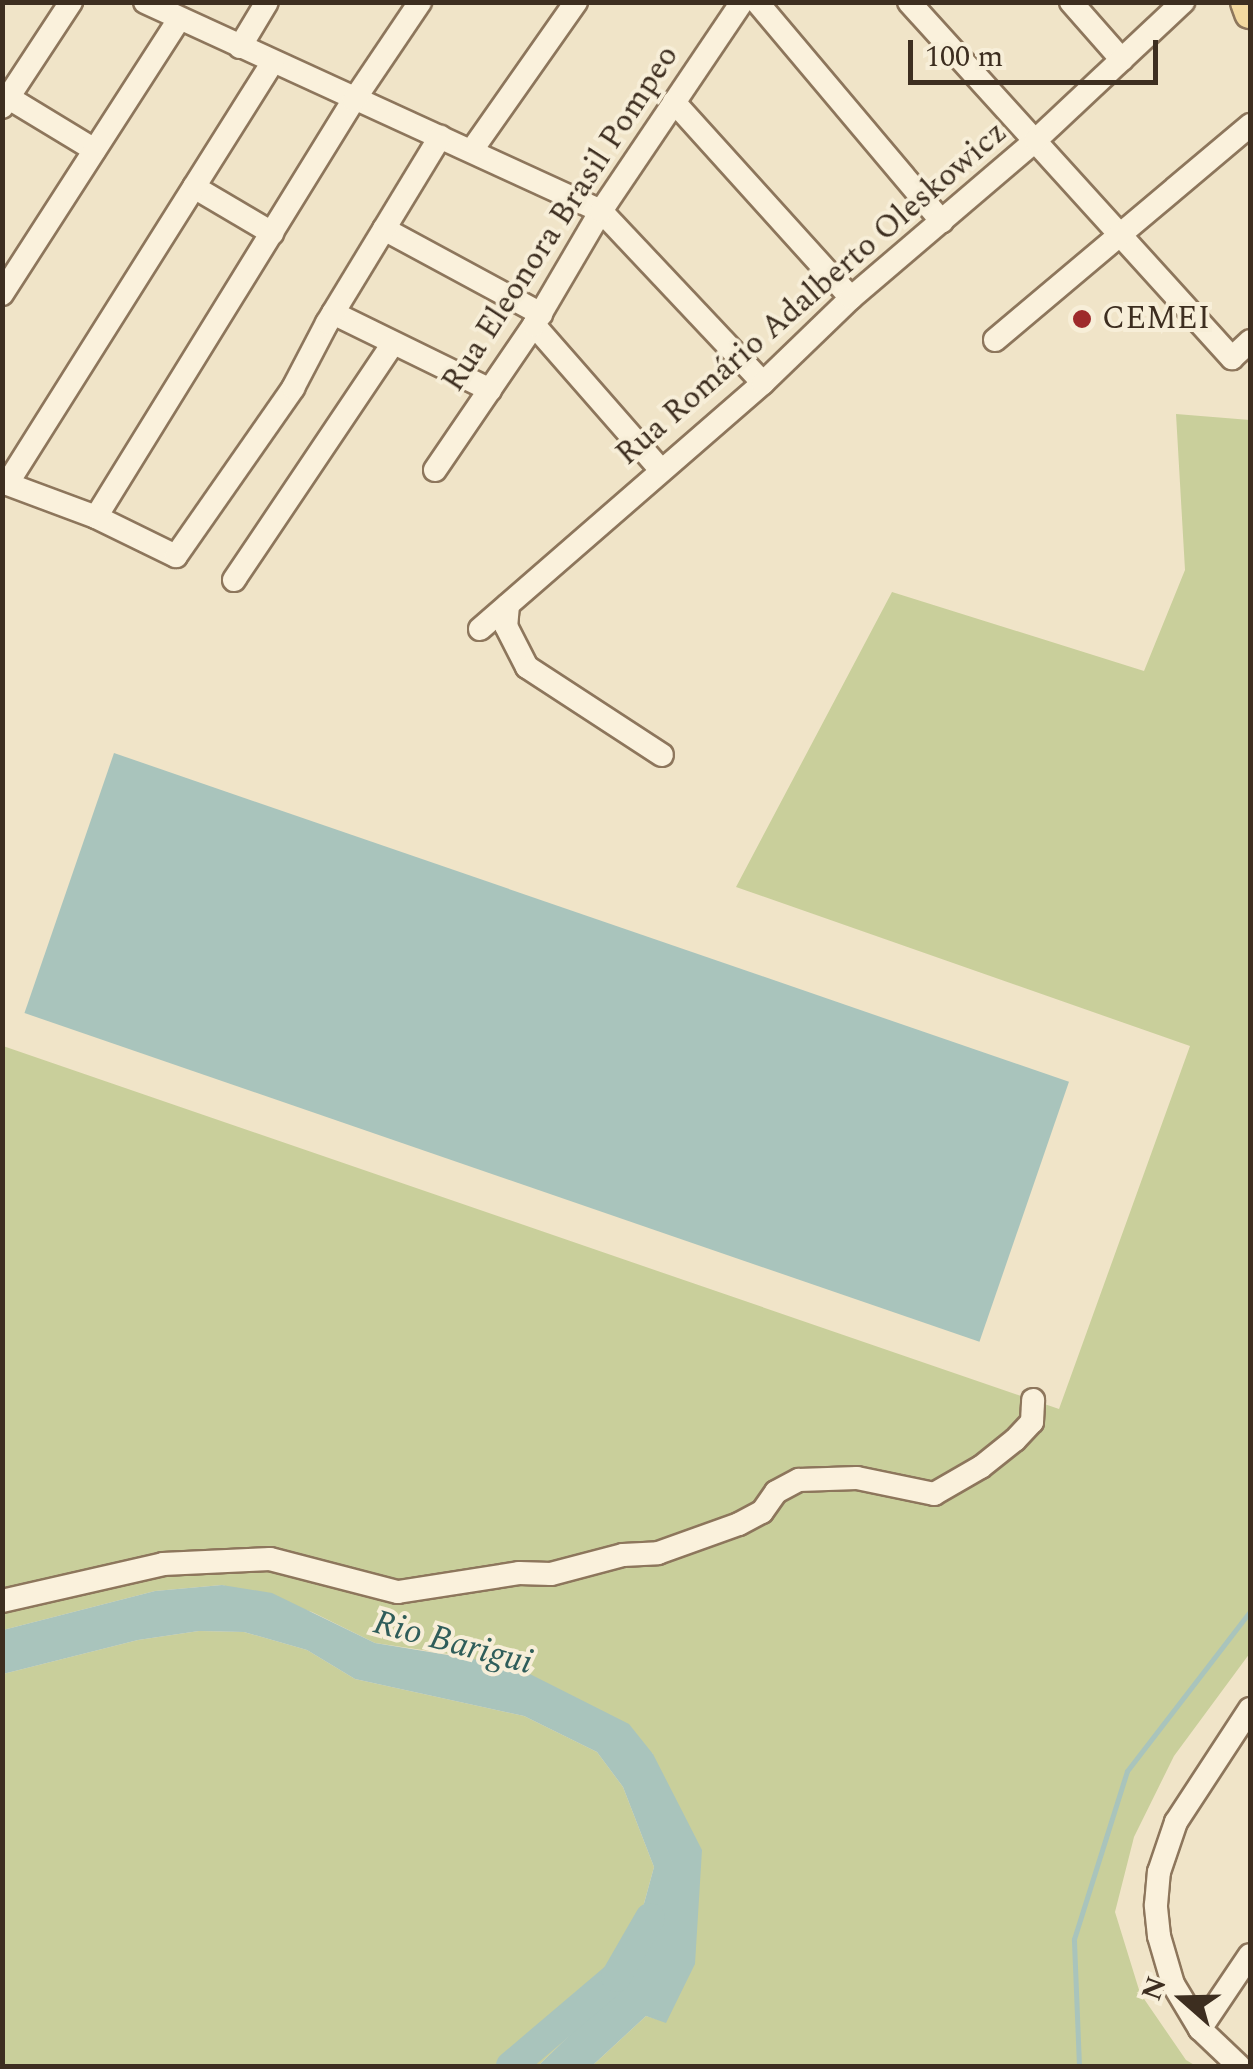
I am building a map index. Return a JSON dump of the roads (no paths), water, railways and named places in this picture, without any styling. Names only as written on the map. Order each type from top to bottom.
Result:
[{"type":"main road","points":[[1246,2],[1250,13]]},
{"type":"street","points":[[71,2],[6,102],[95,150]]},
{"type":"street","points":[[145,2],[601,211],[763,384]]},
{"type":"street","points":[[240,47],[267,2]]},
{"type":"street","points":[[96,518],[354,100],[420,2]]},
{"type":"street","points":[[472,150],[576,2]]},
{"type":"street","name":"Rua Eleonora Brasil Pompeo","points":[[436,470],[538,319],[601,211],[742,2]]},
{"type":"street","points":[[757,2],[942,222]]},
{"type":"street","points":[[909,2],[1232,358],[1250,340]]},
{"type":"street","points":[[1070,2],[1122,60]]},
{"type":"street","name":"Rua Romário Adalberto Oleskowicz","points":[[480,630],[763,384],[851,298],[1036,140],[1183,2]]},
{"type":"street","points":[[2,294],[179,18]]},
{"type":"street","points":[[273,62],[5,483],[96,518],[176,556],[293,388],[333,313],[440,137]]},
{"type":"street","points":[[674,102],[851,298]]},
{"type":"street","points":[[996,340],[1250,124]]},
{"type":"street","points":[[194,187],[272,233]]},
{"type":"street","points":[[384,229],[538,319],[661,470]]},
{"type":"street","points":[[333,313],[490,390]]},
{"type":"street","points":[[234,580],[392,344]]},
{"type":"street","points":[[508,605],[506,626],[527,668],[662,754]]},
{"type":"street","points":[[2,1601],[162,1564],[270,1559],[398,1592],[519,1573],[551,1574],[622,1555],[658,1553],[739,1524],[762,1512],[776,1492],[799,1480],[857,1478],[934,1494],[981,1468],[1015,1440],[1032,1422],[1033,1400]]},
{"type":"street","points":[[1239,2066],[1200,2029],[1165,1962],[1156,1905],[1159,1872],[1182,1811],[1250,1710]]},
{"type":"street","points":[[1200,2029],[1250,1956]]},
{"type":"water","points":[[114,753],[1069,1082],[979,1342],[24,1013]]},
{"type":"water","points":[[222,1585],[272,1593],[375,1643],[514,1666],[629,1724],[653,1754],[702,1850],[695,1964],[666,2023],[646,2016],[592,2066],[538,2066],[622,1984],[654,1867],[623,1787],[597,1752],[524,1716],[355,1679],[307,1650],[244,1632],[199,1631],[138,1640],[3,1674],[3,1630],[155,1591]]},
{"type":"waterway","points":[[1079,2066],[1074,1939],[1127,1771],[1250,1611]]},
{"type":"waterway","name":"Rio Barigui","points":[[511,2066],[616,1977],[650,1918]]},
{"type":"place","name":"CEMEI","points":[[1082,319]]}]
